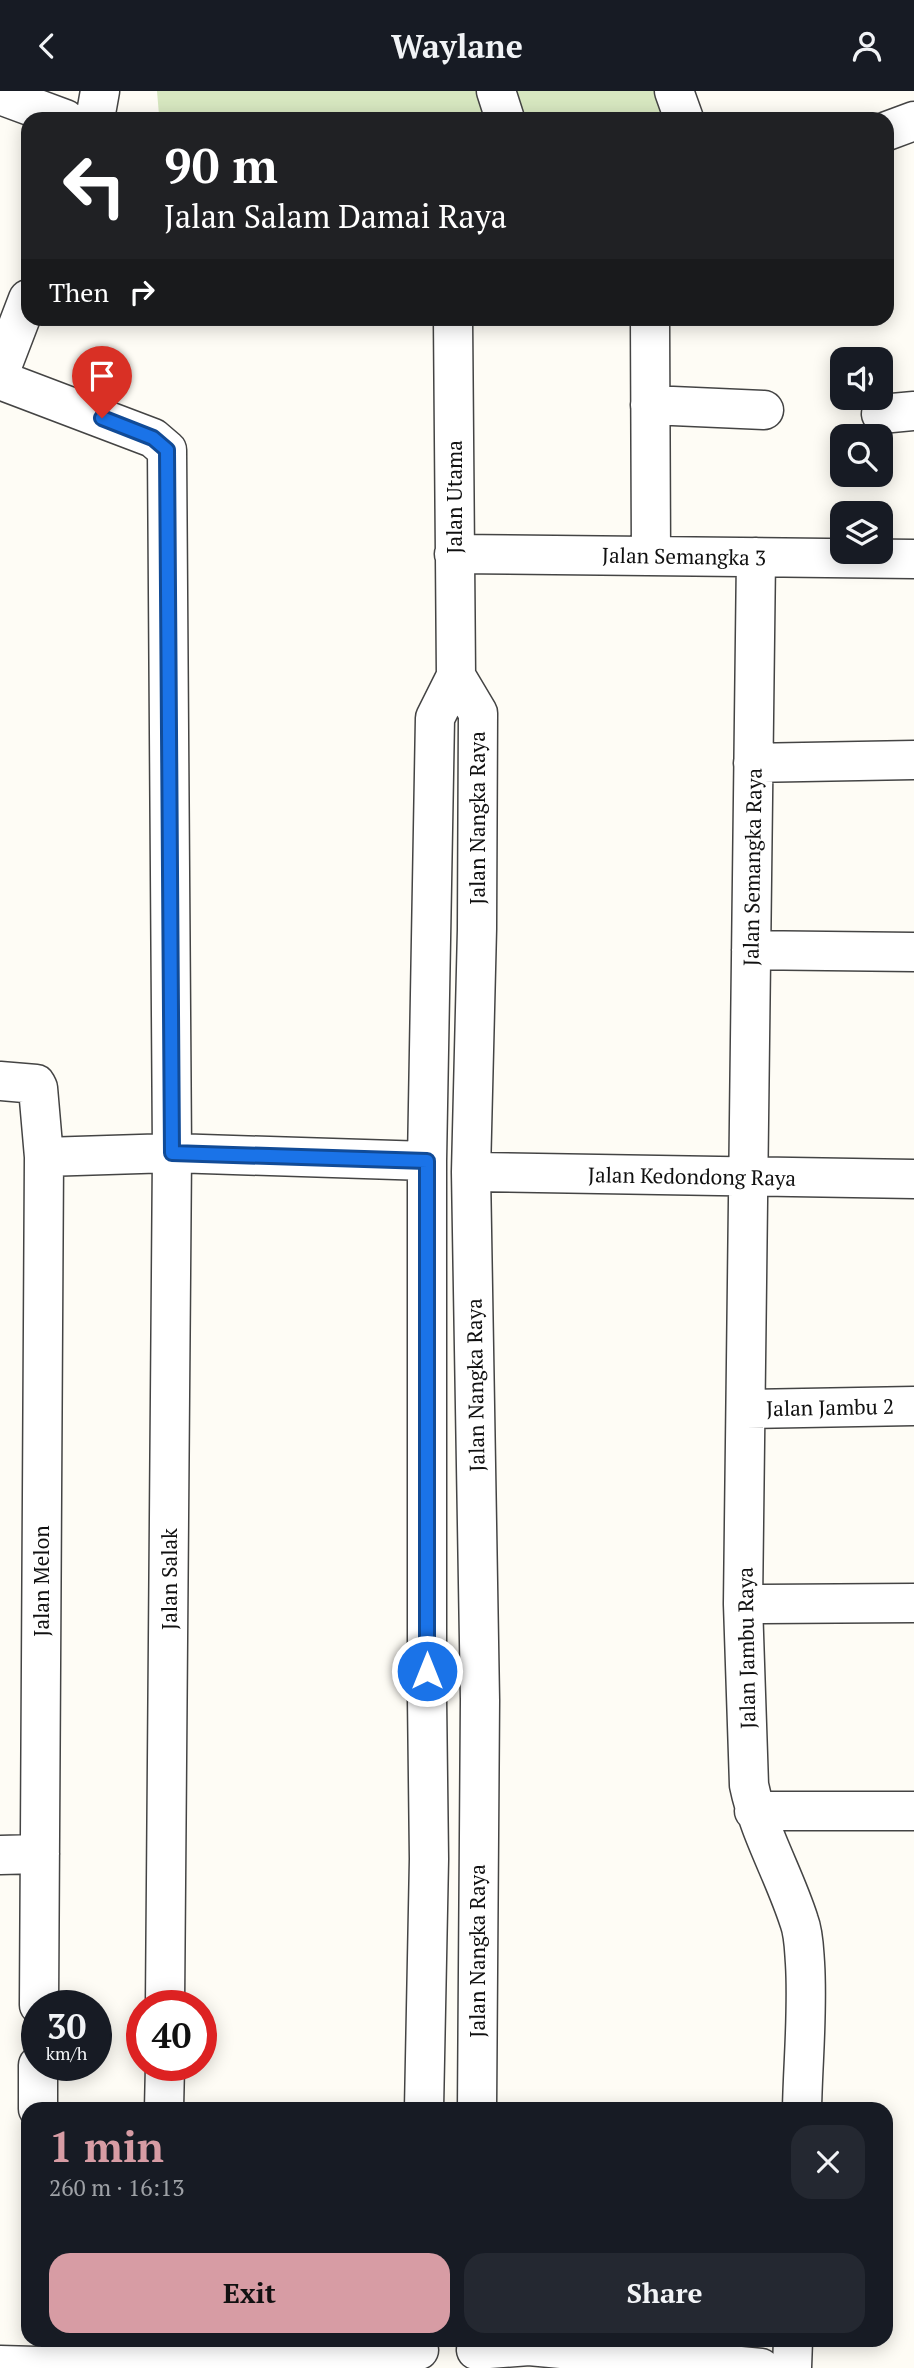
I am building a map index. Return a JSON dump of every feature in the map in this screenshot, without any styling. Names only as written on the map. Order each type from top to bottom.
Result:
[{"type":"street","points":[[96,112],[100,91]]},
{"type":"street","points":[[496,91],[503,112]]},
{"type":"street","points":[[674,91],[682,112]]},
{"type":"street","points":[[0,95],[46,112]]},
{"type":"street","points":[[894,128],[914,121]]},
{"type":"street","points":[[0,372],[21,317]]},
{"type":"street","name":"Jalan Utama","points":[[453,326],[456,676]]},
{"type":"street","points":[[650,326],[651,556]]},
{"type":"street","name":"Jalan Salak","points":[[0,380],[153,438],[167,450],[172,1153],[165,1990]]},
{"type":"street","points":[[650,405],[764,410]]},
{"type":"street","name":"Jalan Semangka 3","points":[[454,554],[914,559]]},
{"type":"street","name":"Jalan Semangka Raya","points":[[748,1176],[755,557]]},
{"type":"street","name":"Jalan Nangka Raya","points":[[424,2102],[429,1859],[427,1161],[435,717],[456,676]]},
{"type":"street","name":"Jalan Nangka Raya","points":[[456,676],[478,713],[477,929],[471,1172],[481,1700],[477,1861],[477,2102]]},
{"type":"street","points":[[753,763],[914,760]]},
{"type":"street","points":[[431,926],[477,929]]},
{"type":"street","points":[[751,950],[914,952]]},
{"type":"street","name":"Jalan Melon","points":[[0,1081],[36,1084],[44,1157],[39,1990]]},
{"type":"street","points":[[44,1157],[172,1153],[427,1161]]},
{"type":"street","name":"Jalan Kedondong Raya","points":[[471,1172],[914,1179]]},
{"type":"street","name":"Jalan Jambu Raya","points":[[748,1176],[743,1604],[749,1785],[754,1811],[800,1923],[806,1986],[802,2102]]},
{"type":"street","name":"Jalan Jambu 2","points":[[746,1409],[914,1406]]},
{"type":"street","points":[[743,1604],[914,1604]]},
{"type":"street","points":[[427,1698],[481,1700]]},
{"type":"street","points":[[754,1811],[914,1811]]},
{"type":"street","points":[[0,1855],[40,1854]]},
{"type":"street","points":[[429,1859],[477,1861]]},
{"type":"street","points":[[38,2081],[38,2102]]},
{"type":"street","points":[[164,2102],[165,2081]]},
{"type":"street","points":[[476,2353],[521,2347]]},
{"type":"street","points":[[540,2347],[761,2368]]},
{"type":"street","points":[[792,2368],[793,2347]]},
{"type":"street","points":[[27,2360],[162,2353],[419,2353]]},
{"type":"green space","points":[[157,91],[664,91],[672,112],[159,112]]},
{"type":"route","points":[[102,418],[153,438],[167,450],[169,471],[172,1153],[427,1161],[427,1671]]}]
